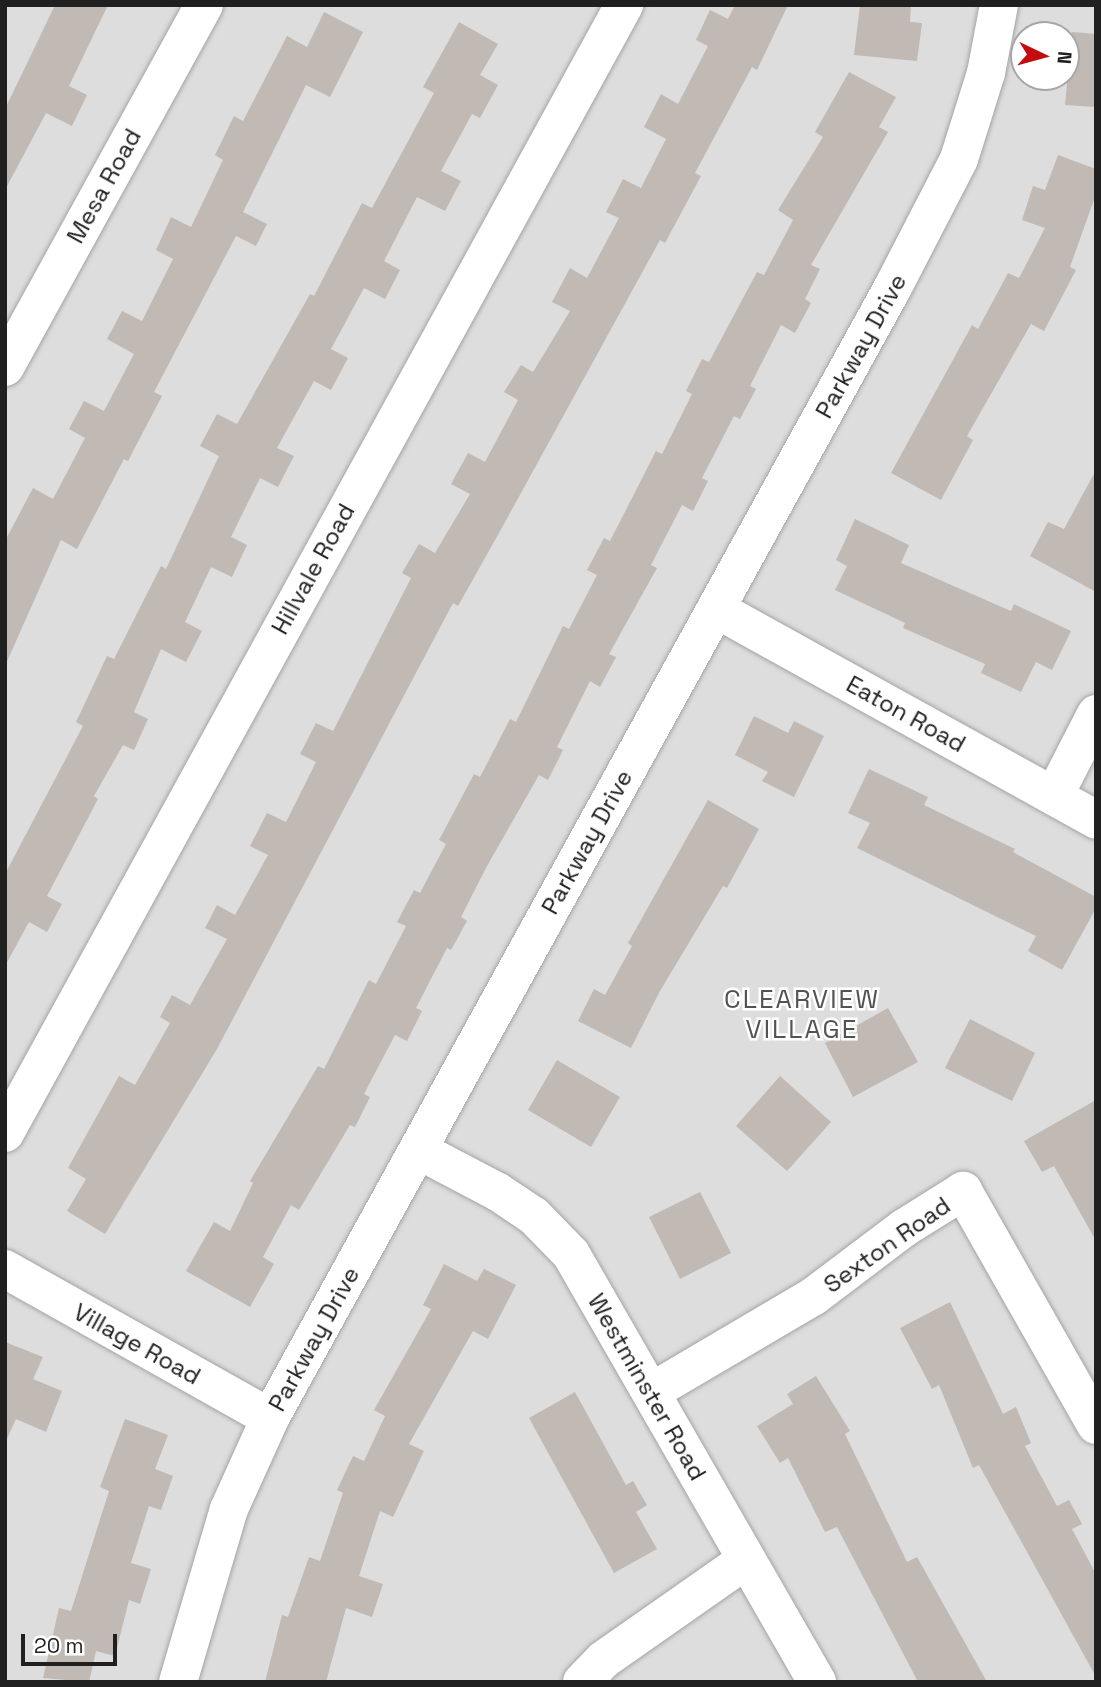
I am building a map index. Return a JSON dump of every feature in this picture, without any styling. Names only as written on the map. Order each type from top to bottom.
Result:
[{"type":"street","name":"Mesa Road","points":[[5,367],[204,5]]},
{"type":"street","name":"Hillvale Road","points":[[5,1133],[624,5]]},
{"type":"street","name":"Parkway Drive","points":[[178,1682],[229,1509],[270,1418],[716,609],[959,159],[986,73],[999,5]]},
{"type":"street","name":"Eaton Road","points":[[716,609],[1096,820]]},
{"type":"street","points":[[1054,796],[1096,714]]},
{"type":"street","name":"Westminster Road","points":[[418,1150],[459,1175],[498,1192],[534,1216],[571,1254],[817,1682]]},
{"type":"street","name":"Sexton Road","points":[[651,1392],[814,1296],[904,1227],[963,1191],[1096,1425]]},
{"type":"street","name":"Village Road","points":[[5,1269],[270,1418]]},
{"type":"street","points":[[583,1682],[603,1660],[746,1560]]},
{"type":"shaded area","name":"CLEARVIEW VILLAGE","points":[[5,5],[1096,5],[1096,1682],[5,1682]]},
{"type":"building","points":[[55,5],[108,5],[69,86],[87,95],[72,126],[46,113],[5,190],[5,109]]},
{"type":"building","points":[[735,5],[788,5],[757,70],[752,67],[695,173],[701,176],[665,243],[660,240],[458,606],[453,603],[217,1049],[105,1234],[67,1211],[86,1179],[68,1168],[119,1076],[135,1085],[170,1023],[160,1017],[172,995],[190,1005],[227,939],[205,928],[217,905],[235,915],[268,855],[250,846],[267,813],[286,822],[316,762],[300,754],[316,723],[333,731],[411,578],[402,573],[419,544],[435,553],[470,494],[451,484],[468,453],[485,462],[518,400],[504,392],[521,365],[533,372],[570,311],[552,302],[570,268],[587,278],[619,218],[606,212],[623,179],[641,188],[666,139],[644,127],[661,94],[678,104],[708,46],[696,40],[710,10],[728,19]]},
{"type":"building","points":[[860,5],[911,5],[910,22],[922,23],[917,61],[854,55]]},
{"type":"building","points":[[324,12],[363,32],[330,97],[306,85],[243,212],[267,224],[256,246],[236,236],[154,392],[162,396],[128,461],[124,459],[77,549],[61,540],[5,666],[5,541],[33,488],[53,499],[85,438],[69,429],[84,401],[104,411],[134,354],[107,339],[122,311],[142,321],[173,259],[156,250],[171,217],[191,227],[223,160],[215,155],[234,116],[243,121],[287,36],[307,47]]},
{"type":"building","points":[[459,22],[498,44],[480,75],[498,85],[480,118],[472,114],[441,171],[461,181],[445,211],[417,197],[384,261],[400,270],[385,299],[364,288],[331,349],[348,358],[331,390],[314,381],[277,448],[294,456],[278,487],[260,478],[231,537],[247,545],[232,577],[211,567],[185,622],[202,631],[186,662],[161,649],[134,712],[148,719],[134,750],[123,745],[94,796],[98,799],[47,896],[62,904],[47,932],[29,922],[5,966],[5,874],[83,726],[76,722],[107,656],[114,659],[161,566],[166,569],[219,456],[200,446],[217,414],[237,424],[310,294],[314,296],[362,203],[372,208],[434,93],[423,87]]},
{"type":"building","points":[[1080,33],[1096,34],[1096,107],[1065,105],[1066,91],[1080,91]]},
{"type":"building","points":[[849,72],[896,97],[879,127],[888,132],[811,265],[820,269],[805,299],[811,303],[795,333],[781,325],[750,386],[756,389],[740,419],[734,416],[702,478],[708,481],[693,511],[682,505],[651,565],[657,568],[609,654],[616,657],[600,687],[590,681],[557,747],[563,750],[548,780],[539,775],[487,866],[461,917],[467,921],[451,950],[447,948],[416,1008],[422,1011],[407,1041],[395,1035],[364,1094],[370,1097],[355,1127],[350,1125],[299,1210],[291,1205],[263,1257],[274,1264],[250,1307],[186,1271],[214,1222],[230,1231],[253,1183],[250,1181],[318,1066],[324,1069],[369,980],[376,984],[406,926],[397,922],[414,890],[420,893],[446,844],[439,840],[474,774],[480,777],[510,719],[516,722],[563,626],[569,629],[597,575],[587,570],[604,538],[610,541],[656,451],[662,454],[692,394],[686,391],[702,359],[709,362],[757,272],[764,275],[793,220],[778,210],[823,137],[815,132]]},
{"type":"building","points":[[1058,155],[1096,169],[1096,194],[1070,267],[1076,270],[1044,331],[1031,324],[967,436],[973,440],[941,500],[891,473],[972,325],[978,329],[1008,273],[1019,278],[1045,228],[1022,220],[1033,186],[1045,190]]},
{"type":"building","points":[[1096,470],[1096,592],[1030,556],[1048,522],[1064,529]]},
{"type":"building","points":[[855,519],[909,545],[901,563],[1011,611],[1014,604],[1071,631],[1052,670],[1036,662],[1021,692],[981,673],[985,664],[903,628],[905,623],[835,590],[847,566],[836,560]]},
{"type":"building","points":[[754,716],[788,733],[794,721],[824,736],[794,797],[762,781],[768,772],[735,755]]},
{"type":"building","points":[[869,769],[928,797],[924,805],[1015,849],[1013,852],[1096,897],[1096,908],[1062,970],[1028,951],[1036,936],[857,848],[870,823],[848,813]]},
{"type":"building","points":[[708,800],[759,829],[727,888],[723,886],[660,991],[631,1048],[578,1021],[594,989],[605,995],[632,946],[628,943]]},
{"type":"building","points":[[888,1008],[918,1062],[853,1097],[825,1043]]},
{"type":"building","points":[[970,1019],[1035,1053],[1012,1101],[945,1068]]},
{"type":"building","points":[[557,1060],[620,1097],[591,1147],[528,1110]]},
{"type":"building","points":[[780,1076],[831,1122],[787,1171],[736,1126]]},
{"type":"building","points":[[1096,1100],[1096,1241],[1054,1166],[1042,1172],[1024,1141]]},
{"type":"building","points":[[700,1192],[731,1253],[680,1279],[649,1217]]},
{"type":"building","points":[[444,1264],[477,1281],[484,1269],[516,1285],[488,1339],[473,1331],[409,1444],[424,1451],[393,1517],[380,1511],[359,1576],[383,1584],[372,1617],[346,1608],[326,1682],[265,1682],[282,1615],[288,1617],[309,1557],[320,1561],[343,1493],[337,1490],[353,1456],[364,1461],[385,1416],[374,1410],[431,1309],[423,1305]]},
{"type":"building","points":[[950,1302],[1003,1414],[1016,1407],[1031,1443],[1025,1446],[1057,1506],[1069,1500],[1082,1524],[1072,1529],[1096,1574],[1096,1677],[979,1465],[973,1468],[939,1385],[932,1389],[900,1328]]},
{"type":"building","points":[[5,1342],[43,1357],[33,1379],[62,1391],[46,1432],[16,1419],[5,1443]]},
{"type":"building","points":[[816,1376],[850,1431],[845,1434],[907,1562],[917,1557],[987,1682],[918,1682],[837,1527],[825,1532],[788,1458],[780,1463],[757,1426],[793,1404],[787,1394]]},
{"type":"building","points":[[575,1392],[626,1485],[633,1481],[647,1505],[636,1512],[657,1549],[614,1573],[529,1418]]},
{"type":"building","points":[[125,1419],[168,1435],[155,1469],[173,1476],[161,1510],[149,1506],[131,1563],[151,1569],[140,1604],[129,1600],[115,1656],[96,1651],[89,1682],[43,1678],[59,1608],[71,1611],[109,1491],[100,1487]]},
{"type":"district","name":"CLEARVIEW VILLAGE","points":[[802,1015]]}]
